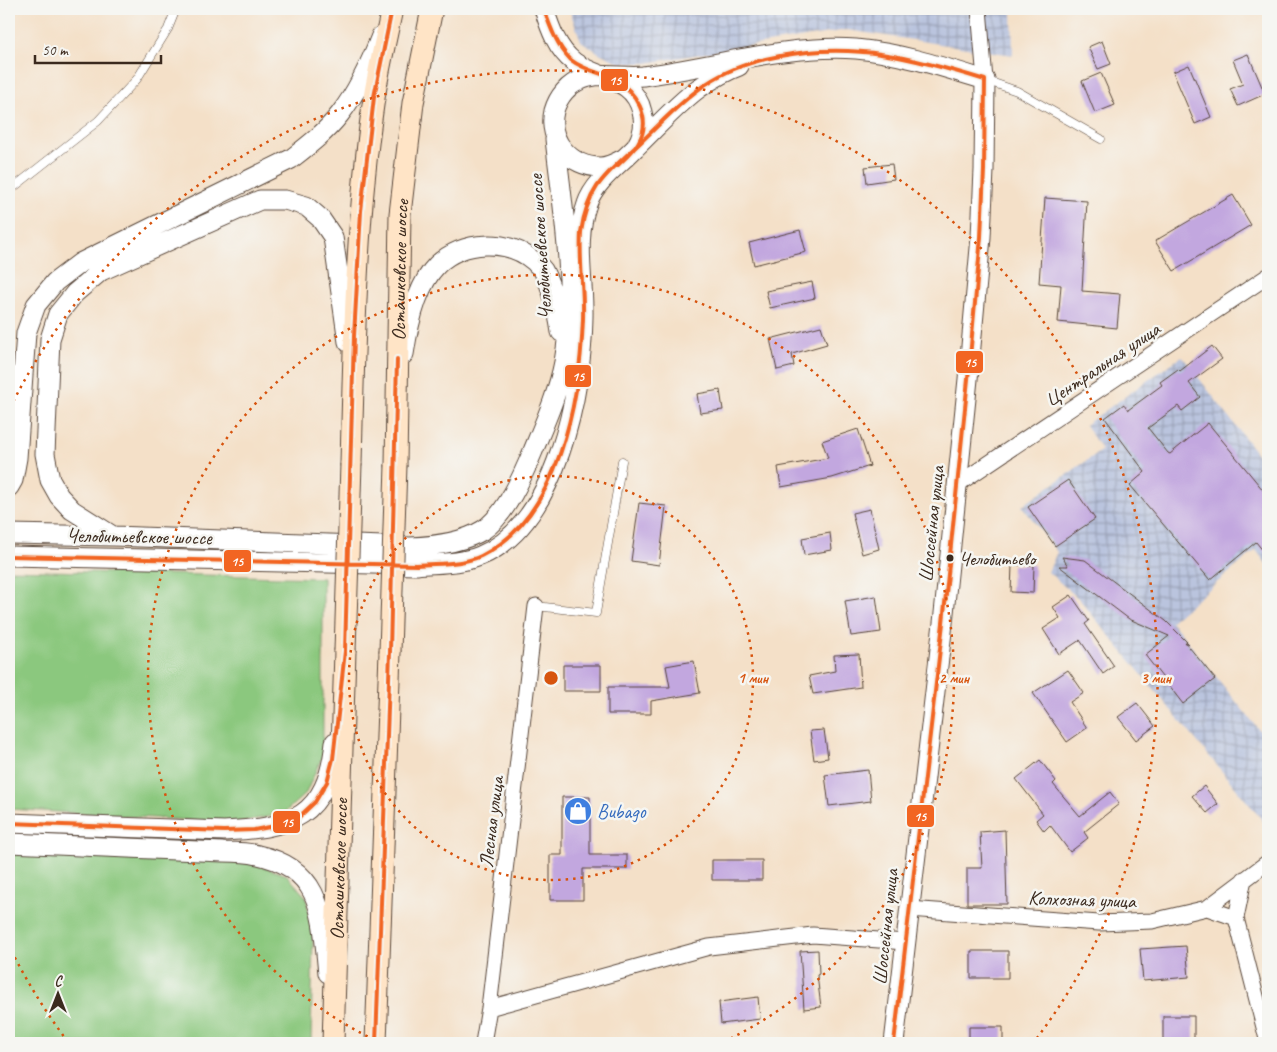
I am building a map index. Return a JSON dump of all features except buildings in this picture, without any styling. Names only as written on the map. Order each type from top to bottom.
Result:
[{"type":"main road","name":"Осташковское шоссе","points":[[333,1038],[352,399],[361,211],[374,97],[392,9]]},
{"type":"main road","name":"Осташковское шоссе","points":[[376,1043],[396,465],[400,214],[413,103],[432,9]]},
{"type":"street","points":[[9,487],[13,480],[17,458],[26,333],[36,305],[55,282],[80,263],[291,159],[318,138],[340,115],[357,86],[392,9]]},
{"type":"street","points":[[544,9],[549,28],[560,47],[572,60],[587,70],[603,76]]},
{"type":"street","name":"Шоссейная улица","points":[[894,1043],[958,484],[981,237],[985,80],[980,9]]},
{"type":"street","name":"Челобитьевское шоссе","points":[[9,534],[410,547],[432,546],[459,540],[483,530],[502,509],[526,469],[552,407],[564,363],[570,302],[553,123],[557,102],[563,92],[583,79],[603,76],[642,76],[796,52],[838,48],[876,52],[921,61],[985,80]]},
{"type":"street","name":"Челобитьевское шоссе","points":[[9,556],[416,565],[454,562],[480,556],[503,543],[521,525],[537,502],[552,472],[567,432],[576,393],[582,352],[583,314],[580,224],[587,201],[604,178],[685,100],[713,78],[746,63],[796,52]]},
{"type":"street","name":"Челобитьевское шоссе","points":[[553,123],[555,136],[560,146],[576,161],[588,166],[601,167],[613,164],[629,154],[640,140],[644,127],[641,106],[635,94],[627,86],[613,78],[603,76]]},
{"type":"street","points":[[114,536],[72,510],[59,496],[50,480],[45,454],[50,339],[58,314],[75,293],[101,271],[260,200],[285,200],[306,206],[320,218],[333,237],[347,335],[352,399]]},
{"type":"street","points":[[397,407],[404,351],[412,317],[424,282],[437,265],[458,251],[480,245],[506,246],[527,255],[542,269],[553,295],[559,316],[562,340],[552,407]]},
{"type":"street","name":"Центральная улица","points":[[958,484],[1268,276]]},
{"type":"street","name":"Лесная улица","points":[[483,1043],[489,1008],[536,606]]},
{"type":"street","points":[[9,823],[224,831],[254,830],[280,825],[299,817],[315,802],[327,782],[333,759],[345,651]]},
{"type":"street","points":[[9,843],[257,854],[281,862],[301,874],[314,892],[322,919],[333,1038]]},
{"type":"street","name":"Колхозная улица","points":[[909,909],[1099,923],[1152,920],[1207,908],[1268,862]]},
{"type":"street","points":[[1244,879],[1236,918],[1268,1043]]},
{"type":"street","points":[[1207,908],[1236,918]]},
{"type":"street","points":[[489,1008],[709,947],[814,935],[905,942]]},
{"type":"lane","points":[[9,191],[98,120],[137,79],[168,29],[176,9]]},
{"type":"lane","points":[[985,80],[1017,91],[1101,139]]},
{"type":"lane","points":[[536,606],[596,612],[622,461]]},
{"type":"shaded area","points":[[569,9],[1012,9],[1013,55],[847,30],[646,63],[620,63],[599,53],[581,41]]},
{"type":"shaded area","points":[[1182,356],[1268,468],[1268,566],[1256,550],[1171,621],[1268,741],[1268,827],[1079,599],[1048,572],[1057,552],[1022,506],[1102,450],[1085,425]]},
{"type":"green space","points":[[9,570],[323,578],[323,755],[306,793],[283,814],[234,823],[9,809]]},
{"type":"green space","points":[[9,850],[221,859],[254,864],[287,875],[306,897],[313,936],[311,1043],[9,1043]]},
{"type":"transit line","name":"15","points":[[9,823],[224,831],[254,830],[280,825],[299,817],[315,802],[327,782],[333,759],[345,651],[354,336],[361,211],[374,97],[392,9]]},
{"type":"transit line","name":"15","points":[[544,9],[551,29],[566,55],[581,66],[621,84],[629,90],[640,106],[644,124],[642,134],[634,149],[617,166]]},
{"type":"transit line","name":"15","points":[[9,556],[417,565],[458,562],[481,556],[508,538],[530,514],[547,485],[560,452],[570,418],[581,350],[583,319],[581,232],[589,201],[602,180],[611,170],[673,111],[706,84],[732,70],[770,58],[807,52],[834,51],[884,54],[934,65],[985,80],[981,237],[968,379],[943,623],[894,1043]]},
{"type":"transit line","name":"15","points":[[376,1043],[390,652],[397,359]]},
{"type":"place","name":"Челобитьево","points":[[950,558]]},
{"type":"place","name":"Bubago","points":[[578,811]]}]
